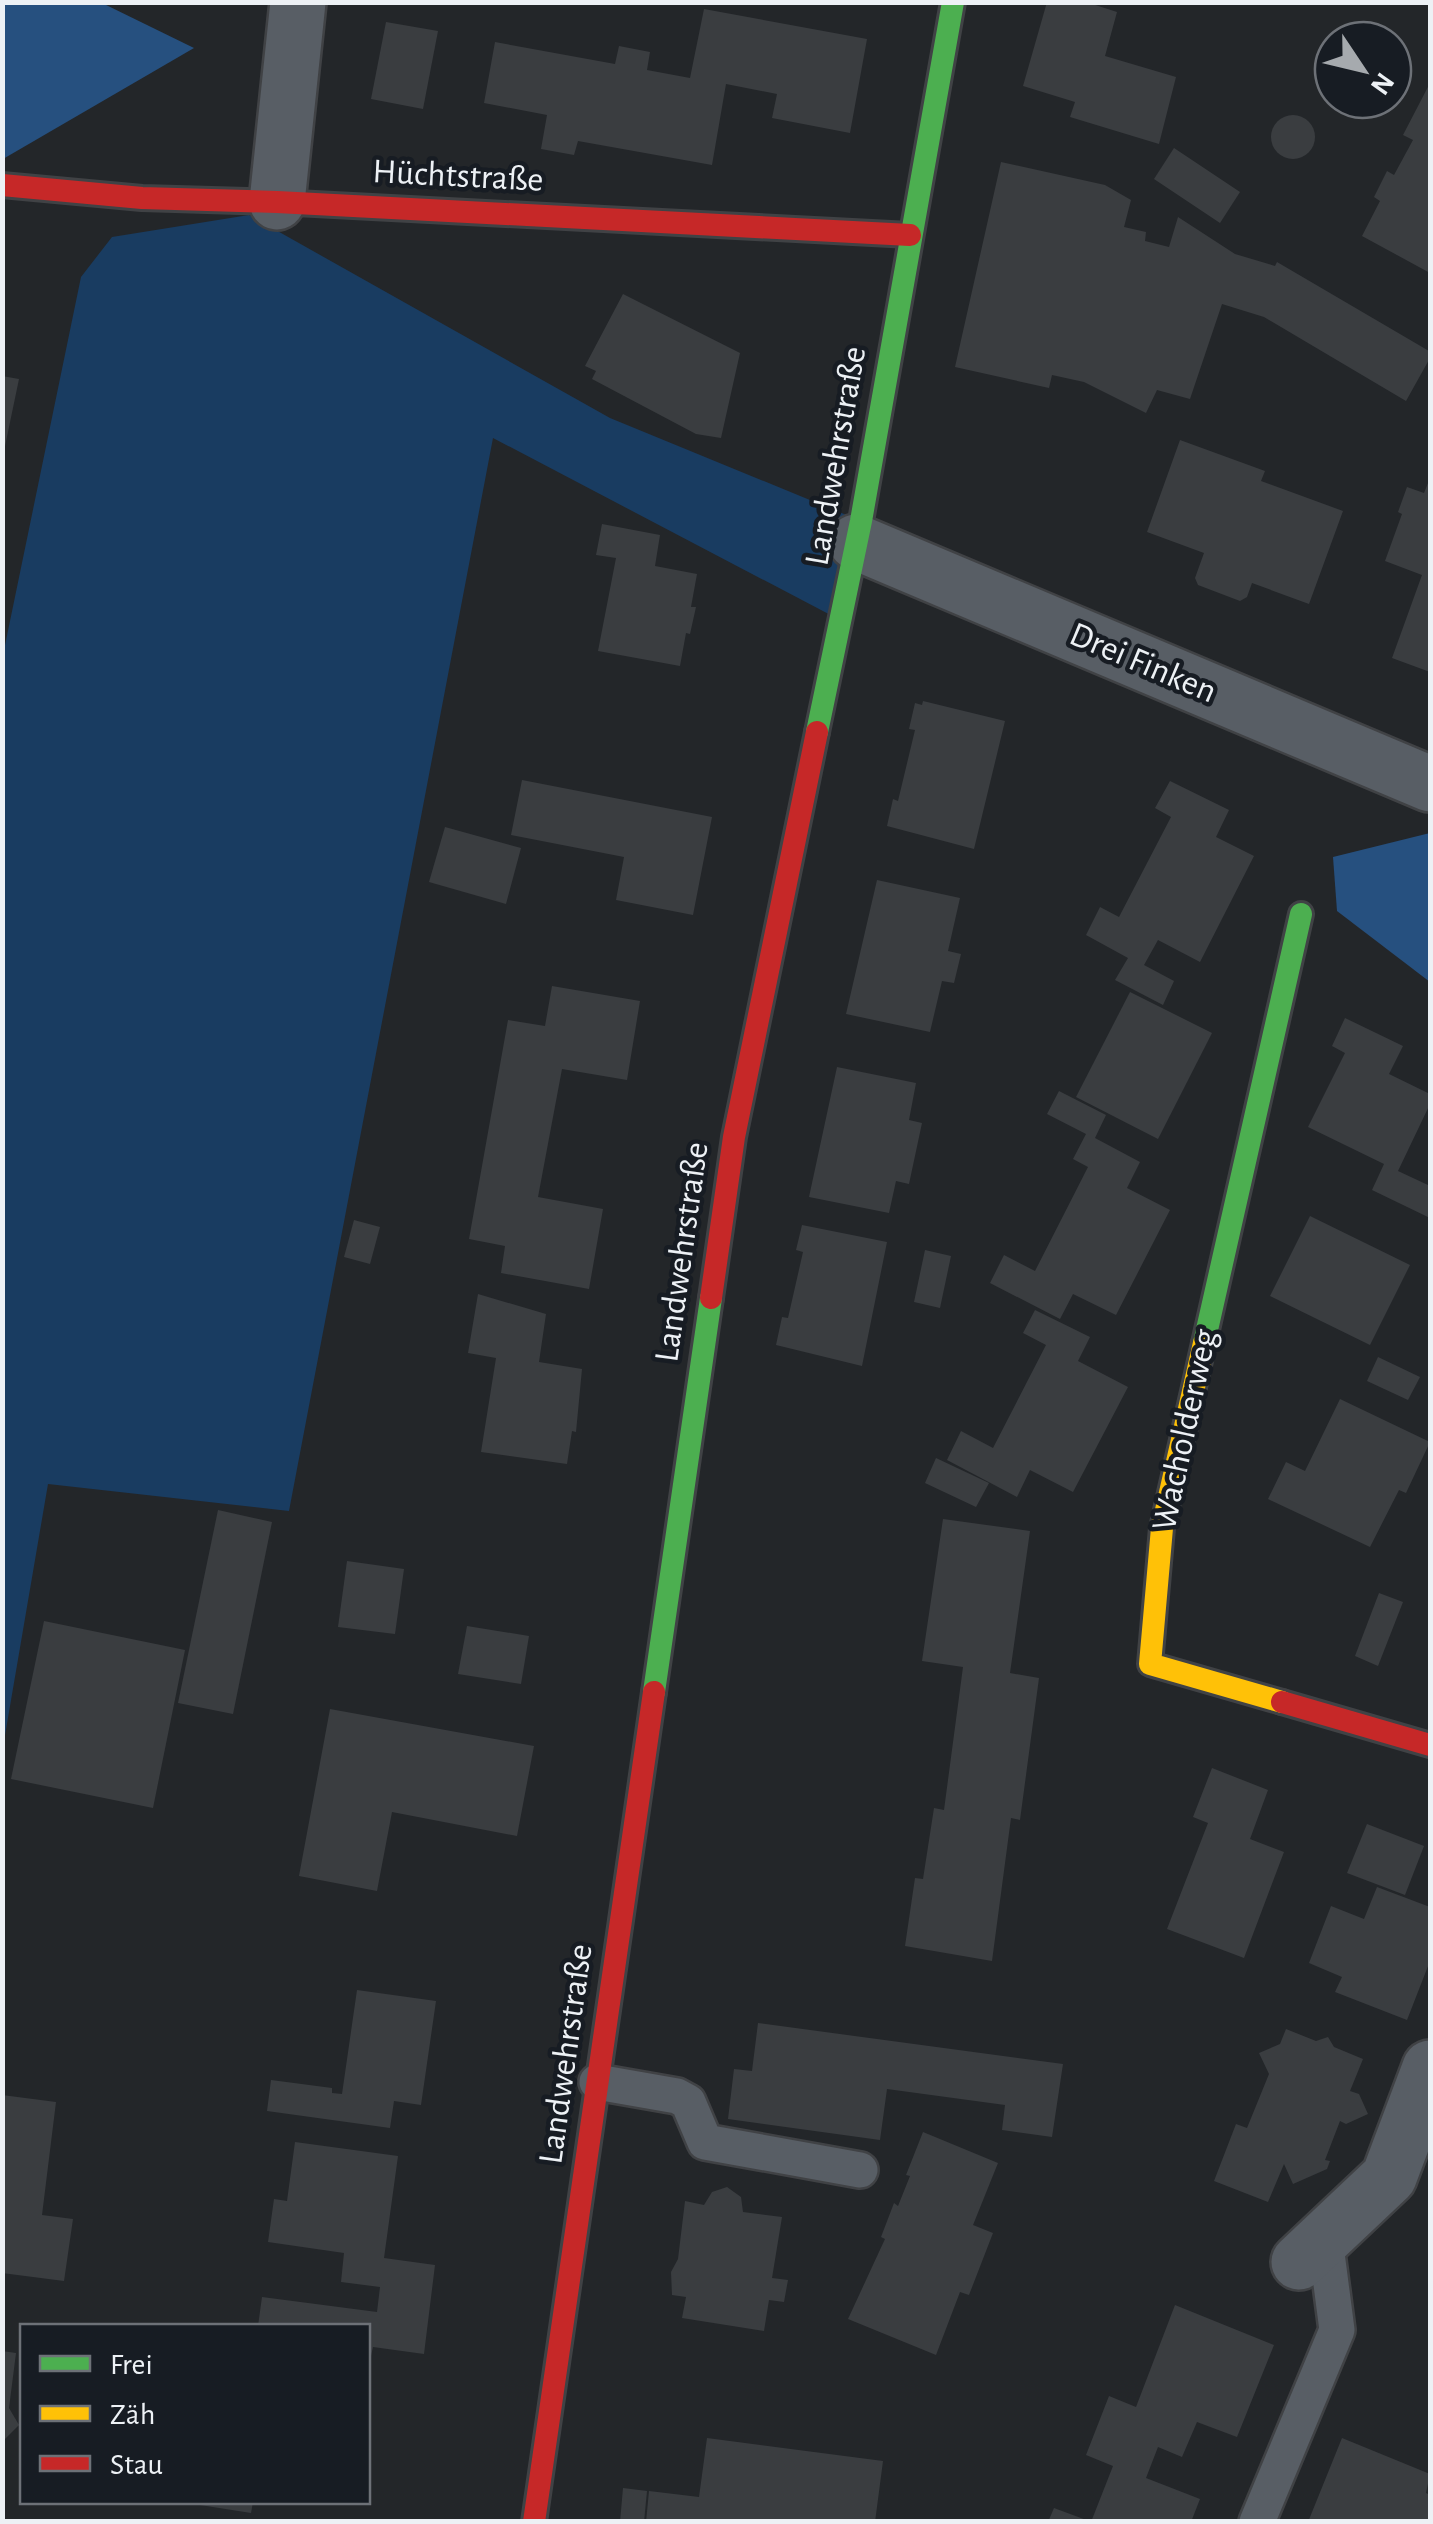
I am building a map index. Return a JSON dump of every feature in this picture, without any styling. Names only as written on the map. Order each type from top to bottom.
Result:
[{"type":"main road","name":"Landwehrstraße","points":[[534,2522],[734,1138],[856,542],[953,2]]},
{"type":"main road","name":"Hüchtstraße","points":[[2,185],[142,198],[910,235]]},
{"type":"main road","name":"Wacholderweg","points":[[1301,914],[1162,1528],[1150,1664],[1430,1745]]},
{"type":"street","points":[[278,202],[298,2]]},
{"type":"street","name":"Drei Finken","points":[[856,542],[1430,784]]},
{"type":"street","points":[[1312,2250],[1390,2177],[1430,2068]]},
{"type":"lane","points":[[597,2082],[677,2096],[688,2102],[705,2142],[860,2170]]},
{"type":"lane","points":[[1257,2522],[1337,2330],[1312,2250]]},
{"type":"shaded area","points":[[2,3],[102,3],[194,48],[3,159]]},
{"type":"shaded area","points":[[249,215],[610,418],[861,521],[840,620],[493,438],[289,1511],[48,1484],[3,1747],[3,655],[81,277],[112,237]]},
{"type":"shaded area","points":[[1430,833],[1430,982],[1337,911],[1333,857]]},
{"type":"building","points":[[1047,2],[1086,2],[1117,12],[1105,56],[1176,77],[1159,144],[1070,117],[1075,102],[1023,86]]},
{"type":"building","points":[[704,9],[867,39],[850,133],[772,118],[777,94],[726,84],[712,165],[578,141],[574,155],[541,149],[547,115],[484,103],[495,42],[615,64],[619,46],[650,52],[647,70],[690,78]]},
{"type":"building","points":[[386,22],[438,31],[423,109],[371,99]]},
{"type":"building","points":[[1430,83],[1430,273],[1362,236],[1380,201],[1374,197],[1387,171],[1394,175],[1413,140],[1403,135]]},
{"type":"building","points":[[1293,115],[1309,121],[1315,137],[1309,153],[1293,159],[1277,153],[1271,137],[1277,121]]},
{"type":"building","points":[[1174,148],[1240,192],[1220,223],[1154,179]]},
{"type":"building","points":[[1001,162],[1105,185],[1131,200],[1124,227],[1146,232],[1145,241],[1169,247],[1178,217],[1235,254],[1275,266],[1277,262],[1429,351],[1430,358],[1406,401],[1264,317],[1222,304],[1190,399],[1157,390],[1146,413],[1084,382],[1052,375],[1049,388],[955,367]]},
{"type":"building","points":[[623,294],[740,353],[721,438],[696,434],[592,379],[596,371],[585,366]]},
{"type":"building","points":[[2,376],[19,379],[4,451],[2,451]]},
{"type":"building","points":[[1180,440],[1265,471],[1261,481],[1343,511],[1309,604],[1252,583],[1247,597],[1240,601],[1198,585],[1195,578],[1204,553],[1147,532]]},
{"type":"building","points":[[1430,478],[1430,672],[1392,658],[1422,575],[1385,561],[1407,487],[1424,493]]},
{"type":"building","points":[[602,524],[660,535],[655,566],[697,574],[691,607],[696,607],[680,666],[598,651],[616,558],[596,555]]},
{"type":"building","points":[[923,701],[1005,721],[974,849],[887,826],[893,799],[898,801],[915,730],[909,729],[915,703],[922,705]]},
{"type":"building","points":[[522,780],[712,817],[693,915],[616,900],[624,857],[511,835]]},
{"type":"building","points":[[1170,781],[1229,810],[1216,837],[1254,856],[1200,962],[1158,940],[1144,965],[1174,981],[1163,1005],[1115,980],[1128,958],[1086,935],[1100,907],[1119,917],[1171,817],[1155,808]]},
{"type":"building","points":[[445,827],[521,848],[506,904],[429,882]]},
{"type":"building","points":[[877,880],[960,898],[948,951],[961,954],[954,983],[942,981],[930,1032],[846,1014]]},
{"type":"building","points":[[552,986],[640,1001],[627,1080],[562,1069],[538,1197],[603,1209],[589,1289],[501,1273],[505,1246],[469,1239],[508,1020],[545,1026]]},
{"type":"building","points":[[1130,992],[1212,1033],[1158,1139],[1076,1097]]},
{"type":"building","points":[[1345,1018],[1403,1046],[1389,1074],[1430,1094],[1430,1104],[1398,1171],[1428,1185],[1430,1179],[1430,1218],[1372,1190],[1384,1164],[1308,1127],[1345,1053],[1332,1046]]},
{"type":"building","points":[[837,1067],[916,1083],[909,1120],[922,1123],[909,1184],[896,1181],[889,1213],[809,1197]]},
{"type":"building","points":[[1059,1091],[1106,1115],[1095,1138],[1140,1162],[1127,1188],[1170,1210],[1116,1315],[1073,1294],[1060,1319],[990,1283],[1004,1255],[1035,1271],[1088,1167],[1073,1159],[1086,1134],[1047,1114]]},
{"type":"building","points":[[1310,1216],[1410,1265],[1370,1345],[1270,1296]]},
{"type":"building","points":[[354,1220],[380,1227],[370,1264],[344,1257]]},
{"type":"building","points":[[802,1225],[887,1242],[862,1366],[776,1345],[782,1317],[788,1318],[803,1252],[796,1250]]},
{"type":"building","points":[[925,1250],[951,1256],[940,1308],[914,1302]]},
{"type":"building","points":[[478,1294],[546,1314],[539,1362],[582,1369],[576,1432],[572,1431],[567,1464],[481,1452],[496,1358],[468,1353]]},
{"type":"building","points":[[1035,1310],[1090,1337],[1078,1361],[1128,1387],[1073,1492],[1030,1470],[1017,1497],[947,1460],[961,1431],[993,1448],[1046,1345],[1023,1333]]},
{"type":"building","points":[[1378,1357],[1420,1377],[1408,1400],[1367,1381]]},
{"type":"building","points":[[1340,1399],[1430,1442],[1406,1493],[1399,1490],[1370,1547],[1268,1499],[1286,1462],[1305,1471]]},
{"type":"building","points":[[936,1458],[989,1483],[976,1507],[925,1483]]},
{"type":"building","points":[[218,1510],[272,1522],[233,1714],[178,1703]]},
{"type":"building","points":[[943,1519],[1030,1531],[1010,1673],[1039,1678],[1020,1820],[1011,1818],[992,1961],[905,1946],[915,1878],[923,1879],[934,1808],[944,1810],[963,1667],[922,1661]]},
{"type":"building","points":[[347,1561],[404,1569],[395,1634],[338,1627]]},
{"type":"building","points":[[1379,1593],[1403,1602],[1378,1666],[1355,1656]]},
{"type":"building","points":[[44,1621],[185,1650],[153,1808],[11,1779]]},
{"type":"building","points":[[467,1626],[529,1636],[521,1684],[458,1674]]},
{"type":"building","points":[[330,1709],[534,1746],[517,1836],[392,1812],[377,1891],[299,1876]]},
{"type":"building","points":[[1212,1768],[1268,1790],[1250,1839],[1284,1852],[1244,1958],[1167,1929],[1208,1823],[1193,1817]]},
{"type":"building","points":[[1367,1824],[1424,1846],[1405,1895],[1347,1873]]},
{"type":"building","points":[[1377,1887],[1430,1907],[1430,1961],[1407,2020],[1335,1992],[1342,1977],[1309,1963],[1331,1906],[1364,1919]]},
{"type":"building","points":[[357,1990],[436,2001],[421,2105],[394,2101],[390,2128],[267,2111],[271,2080],[332,2088],[332,2093],[342,2094]]},
{"type":"building","points":[[758,2023],[1063,2064],[1052,2137],[1002,2130],[1005,2105],[887,2089],[880,2140],[728,2119],[734,2069],[752,2071]]},
{"type":"building","points":[[1286,2029],[1316,2041],[1328,2037],[1334,2047],[1363,2059],[1350,2091],[1359,2094],[1368,2114],[1346,2124],[1340,2121],[1325,2160],[1330,2161],[1327,2169],[1293,2184],[1284,2164],[1268,2202],[1214,2181],[1236,2124],[1247,2128],[1269,2074],[1259,2053],[1280,2044]]},
{"type":"building","points":[[2,2095],[56,2102],[42,2215],[73,2219],[64,2281],[2,2273]]},
{"type":"building","points":[[923,2132],[998,2163],[973,2225],[993,2233],[969,2295],[960,2292],[936,2355],[848,2319],[885,2239],[881,2237],[910,2176],[906,2175]]},
{"type":"building","points":[[295,2142],[398,2156],[384,2258],[435,2265],[424,2354],[373,2347],[370,2360],[370,2324],[258,2324],[262,2297],[377,2312],[380,2287],[341,2282],[344,2253],[268,2242],[274,2199],[287,2201]]},
{"type":"building","points":[[727,2187],[741,2197],[743,2212],[782,2217],[772,2278],[788,2280],[784,2302],[769,2300],[764,2331],[682,2318],[686,2297],[672,2295],[671,2272],[678,2259],[685,2201],[704,2205],[712,2192]]},
{"type":"building","points":[[1175,2305],[1274,2345],[1237,2437],[1197,2422],[1182,2457],[1158,2447],[1146,2478],[1200,2499],[1191,2522],[1091,2522],[1113,2466],[1086,2455],[1109,2396],[1136,2407]]},
{"type":"building","points":[[2,2351],[16,2353],[9,2408],[19,2425],[2,2442]]},
{"type":"building","points":[[707,2438],[883,2461],[875,2522],[646,2522],[649,2491],[699,2497]]},
{"type":"building","points":[[1342,2438],[1430,2474],[1426,2493],[1430,2495],[1430,2522],[1308,2522]]},
{"type":"building","points":[[623,2488],[647,2491],[644,2522],[620,2522]]},
{"type":"building","points":[[194,2504],[253,2504],[251,2513]]},
{"type":"building","points":[[1054,2508],[1089,2521],[1089,2522],[1048,2522]]},
{"type":"traffic: fast","points":[[817,732],[861,521],[953,2]]},
{"type":"traffic: fast","points":[[1204,1343],[1301,914]]},
{"type":"traffic: fast","points":[[654,1692],[711,1298]]},
{"type":"traffic: slow","points":[[1204,1343],[1162,1528],[1150,1664],[1282,1702]]},
{"type":"traffic: jam","points":[[2,185],[142,198],[910,235]]},
{"type":"traffic: jam","points":[[711,1298],[734,1137],[817,732]]},
{"type":"traffic: jam","points":[[534,2522],[654,1692]]},
{"type":"traffic: jam","points":[[1282,1702],[1430,1745]]}]
